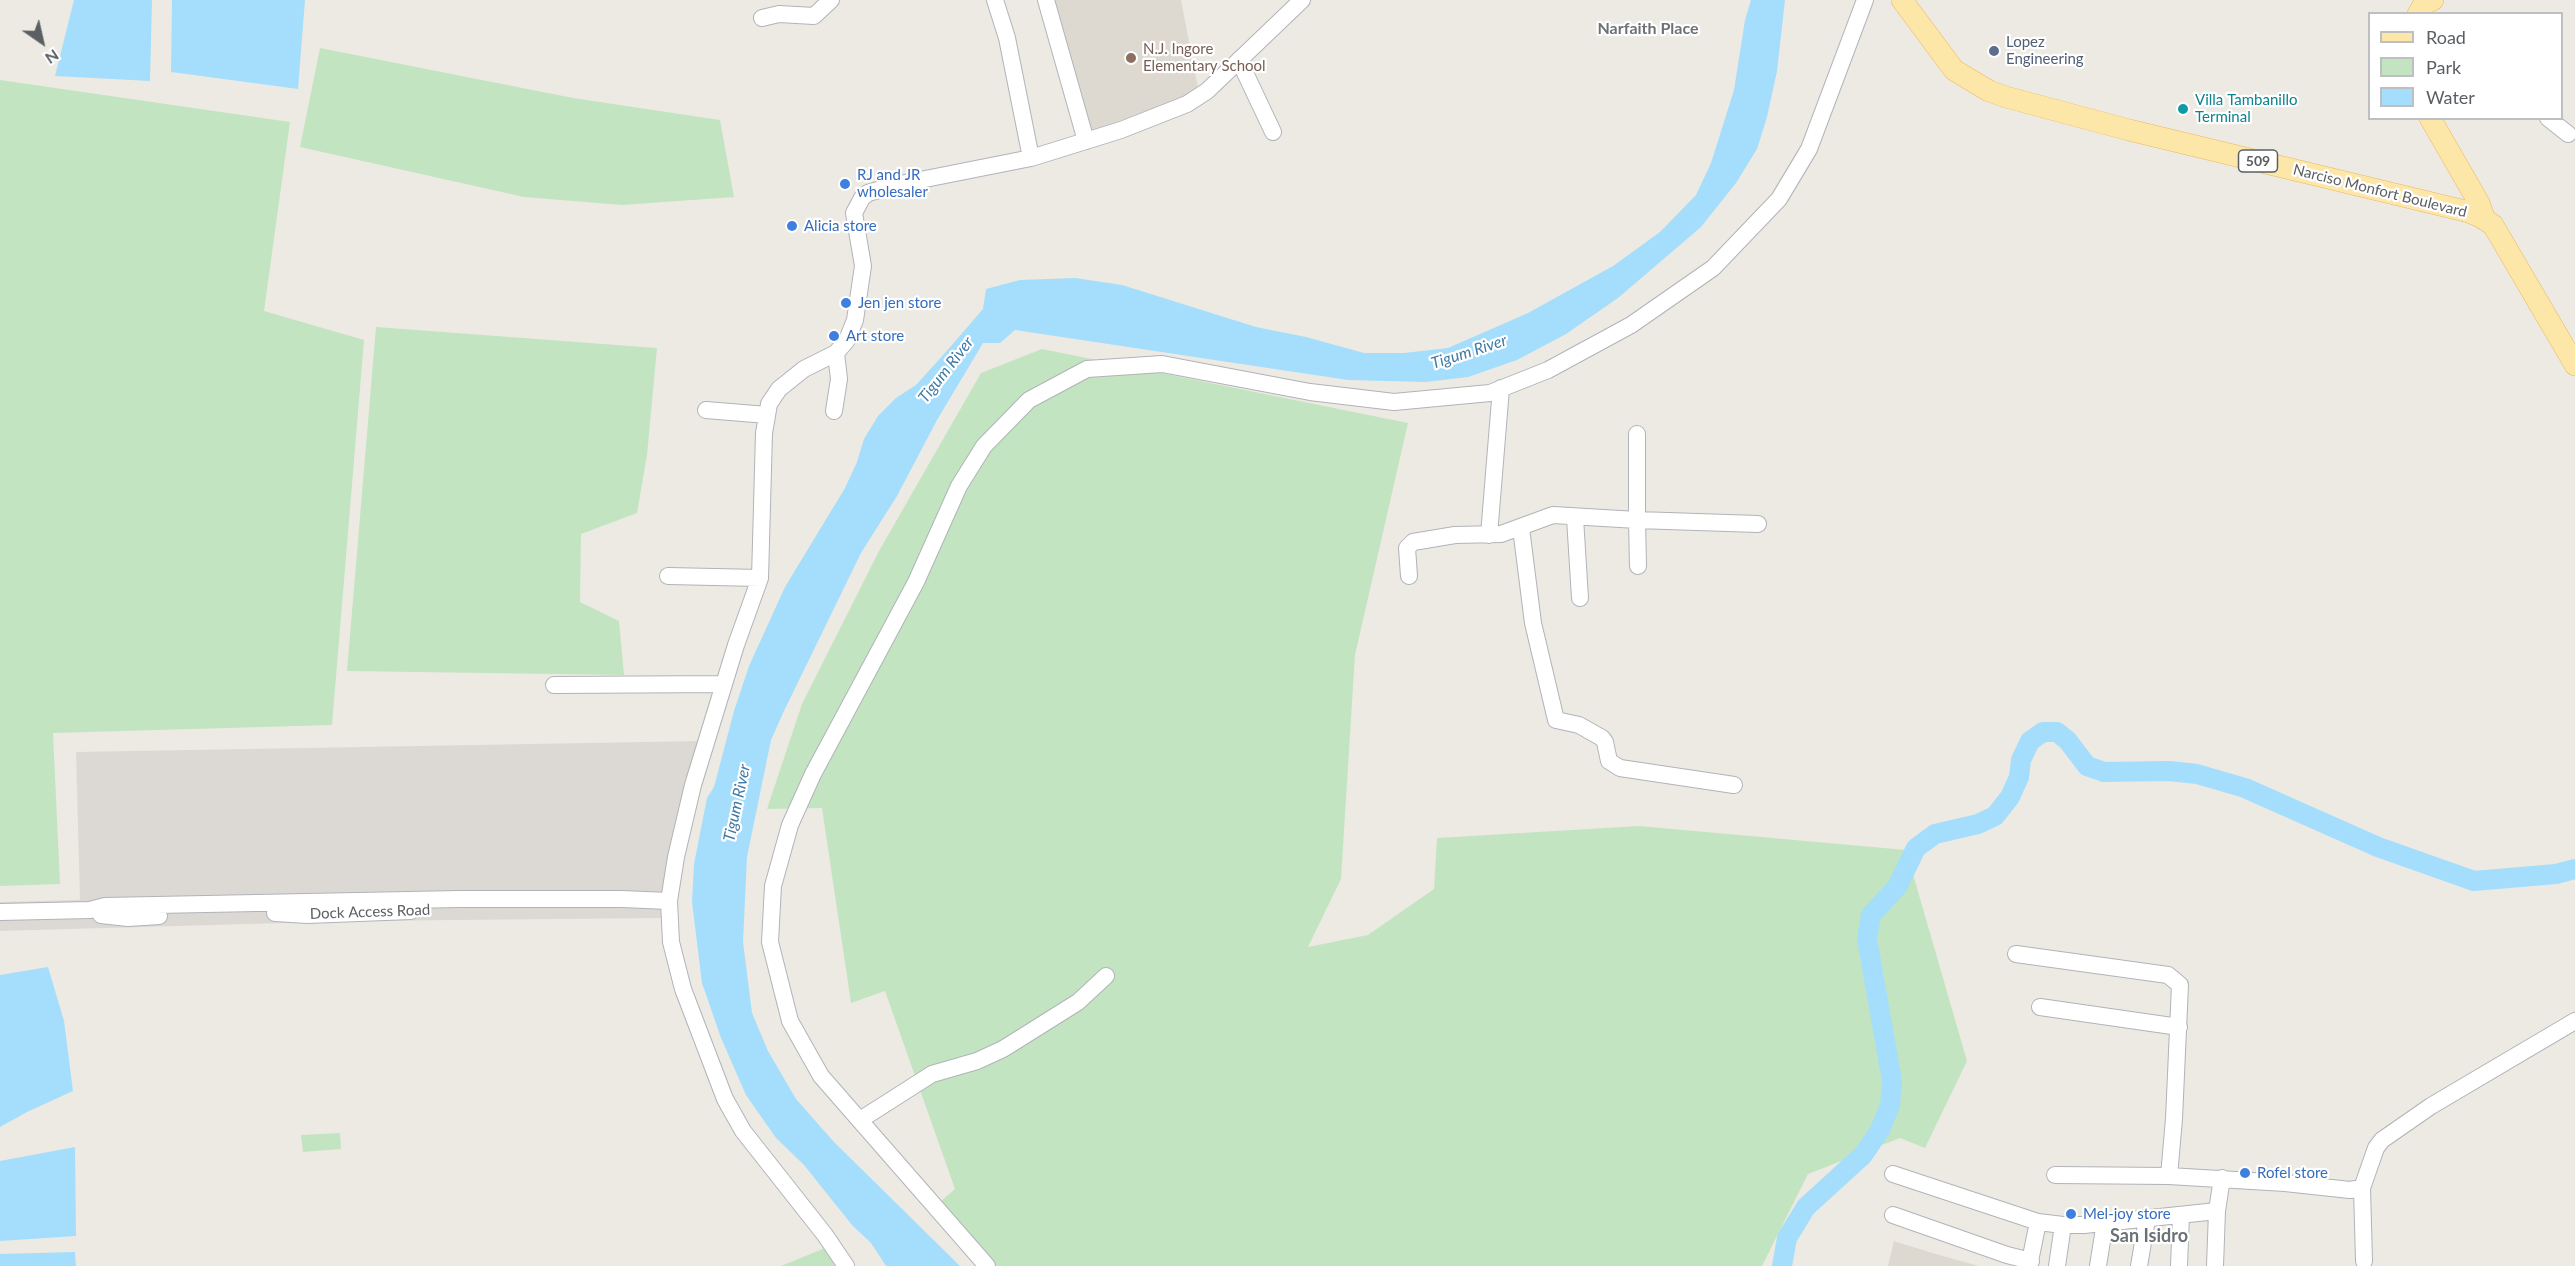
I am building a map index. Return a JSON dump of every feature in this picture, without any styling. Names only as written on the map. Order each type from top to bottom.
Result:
[{"type":"main road","name":"Narciso Monfort Boulevard","points":[[1902,0],[1954,70],[1989,91],[2006,98],[2128,130],[2469,212],[2485,220],[2493,225],[2575,364]]},
{"type":"main road","points":[[2431,120],[2479,202],[2485,220]]},
{"type":"street","points":[[762,18],[778,14],[814,16],[831,0]]},
{"type":"street","points":[[994,0],[1007,38],[1031,158]]},
{"type":"street","points":[[1046,0],[1086,141]]},
{"type":"street","points":[[846,1266],[825,1235],[743,1131],[724,1099],[682,989],[671,942],[669,902],[676,857],[693,785],[760,578],[764,433],[769,405],[779,389],[804,369],[836,353],[847,340],[855,320],[863,266],[853,218],[856,206],[868,193],[895,185],[1031,158],[1086,141],[1187,104],[1207,91],[1302,0]]},
{"type":"street","points":[[987,1266],[821,1076],[790,1021],[770,942],[773,886],[790,825],[813,774],[916,582],[959,486],[984,446],[1029,400],[1087,369],[1162,364],[1310,392],[1394,402],[1490,393],[1548,370],[1631,325],[1713,268],[1779,199],[1809,149],[1865,0]]},
{"type":"street","points":[[1239,60],[1273,132]]},
{"type":"street","points":[[2550,120],[2568,134]]},
{"type":"street","points":[[834,411],[839,379],[836,353]]},
{"type":"street","points":[[1489,535],[1501,388]]},
{"type":"street","points":[[706,410],[767,415]]},
{"type":"street","points":[[1637,434],[1638,566]]},
{"type":"street","points":[[1409,576],[1407,548],[1413,542],[1455,535],[1513,532],[1553,515],[1575,518],[1758,524]]},
{"type":"street","points":[[1575,518],[1580,598]]},
{"type":"street","points":[[1521,528],[1533,623],[1556,720],[1579,725],[1602,738],[1609,761],[1620,768],[1734,785]]},
{"type":"street","points":[[668,576],[760,578]]},
{"type":"street","points":[[554,685],[724,684]]},
{"type":"street","name":"Dock Access Road","points":[[0,912],[90,910],[105,906],[459,898],[622,899],[669,902]]},
{"type":"street","points":[[2016,954],[2168,975],[2180,986],[2169,1176]]},
{"type":"street","points":[[860,1120],[932,1074],[977,1061],[1003,1049],[1078,1002],[1106,976]]},
{"type":"street","points":[[2040,1007],[2179,1027]]},
{"type":"street","points":[[2364,1261],[2362,1188],[2376,1148],[2382,1140],[2431,1106],[2575,1021]]},
{"type":"street","points":[[1893,1174],[2038,1222],[2063,1225],[2084,1225],[2217,1211]]},
{"type":"street","points":[[2055,1175],[2222,1178],[2350,1190],[2362,1188]]},
{"type":"street","points":[[2215,1266],[2217,1211],[2222,1178]]},
{"type":"street","points":[[1893,1215],[2030,1263],[2038,1222]]},
{"type":"street","points":[[2179,1266],[2181,1215]]},
{"type":"street","points":[[2139,1266],[2148,1219]]},
{"type":"street","points":[[2098,1266],[2105,1222]]},
{"type":"street","points":[[2057,1266],[2063,1225]]},
{"type":"shaded area","name":"N.J. Ingore Elementary School","points":[[1054,0],[1181,0],[1198,88],[1186,96],[1092,131]]},
{"type":"shaded area","points":[[701,741],[666,878],[661,918],[354,921],[0,931],[0,902],[80,900],[76,752]]},
{"type":"shaded area","points":[[1894,1241],[1939,1255],[1979,1266],[1888,1266]]},
{"type":"green space","points":[[320,48],[573,98],[720,120],[734,197],[622,205],[524,197],[300,147]]},
{"type":"green space","points":[[0,80],[290,122],[264,311],[364,340],[332,725],[53,733],[60,884],[0,886]]},
{"type":"green space","points":[[376,327],[657,348],[647,455],[637,513],[581,534],[580,602],[619,621],[624,675],[347,671]]},
{"type":"green space","points":[[1042,349],[1408,423],[1355,655],[1341,879],[1308,947],[1368,935],[1434,889],[1437,838],[1639,826],[1906,850],[1967,1061],[1925,1148],[1900,1138],[1808,1174],[1762,1266],[993,1266],[940,1202],[955,1189],[885,991],[851,1003],[822,808],[767,809],[802,704],[879,551],[981,373]]},
{"type":"green space","points":[[340,1133],[341,1149],[303,1152],[301,1135]]},
{"type":"green space","points":[[825,1248],[835,1266],[781,1266]]},
{"type":"water","points":[[74,0],[152,0],[150,81],[55,76]]},
{"type":"water","points":[[172,0],[305,0],[298,89],[171,72]]},
{"type":"water","name":"Tigum River","points":[[1751,0],[1785,0],[1777,71],[1767,117],[1757,149],[1736,183],[1701,227],[1618,298],[1566,334],[1517,360],[1468,377],[1426,382],[1348,380],[1015,330],[1000,343],[983,343],[937,420],[897,496],[861,553],[783,713],[771,740],[747,857],[743,942],[752,1013],[768,1051],[796,1099],[834,1142],[960,1266],[886,1266],[871,1243],[852,1225],[804,1165],[776,1138],[746,1095],[721,1038],[702,983],[692,902],[694,864],[707,798],[714,787],[734,711],[749,666],[785,587],[845,488],[864,439],[878,416],[896,398],[916,385],[983,309],[986,289],[1020,280],[1075,278],[1122,285],[1256,327],[1306,337],[1364,353],[1404,353],[1448,348],[1528,313],[1613,266],[1660,232],[1696,195],[1711,163],[1734,90],[1745,20]]},
{"type":"water","points":[[48,967],[64,1021],[73,1091],[0,1127],[0,975]]},
{"type":"water","points":[[75,1147],[76,1236],[0,1241],[0,1161]]},
{"type":"water","points":[[75,1252],[76,1266],[0,1266],[0,1254]]},
{"type":"waterway","points":[[1782,1266],[1787,1238],[1806,1207],[1863,1155],[1880,1130],[1890,1105],[1892,1081],[1867,939],[1871,915],[1897,887],[1916,848],[1935,834],[1978,824],[1995,816],[2010,797],[2019,777],[2021,760],[2030,741],[2043,732],[2057,732],[2068,741],[2087,766],[2104,772],[2169,771],[2197,774],[2245,788],[2378,847],[2474,881],[2556,874],[2575,869]]},
{"type":"place","name":"Lopez Engineering","points":[[1994,51]]},
{"type":"place","name":"N.J. Ingore Elementary School","points":[[1131,58]]},
{"type":"place","name":"Villa Tambanillo Terminal","points":[[2183,109]]},
{"type":"place","name":"RJ and JR wholesaler","points":[[845,184]]},
{"type":"place","name":"Alicia store","points":[[792,226]]},
{"type":"place","name":"Jen jen store","points":[[846,303]]},
{"type":"place","name":"Art store","points":[[834,336]]},
{"type":"place","name":"Rofel store","points":[[2245,1173]]},
{"type":"place","name":"Mel-joy store","points":[[2071,1214]]},
{"type":"district","name":"Narfaith Place","points":[[1648,29]]},
{"type":"district","name":"San Isidro","points":[[2149,1236]]}]
